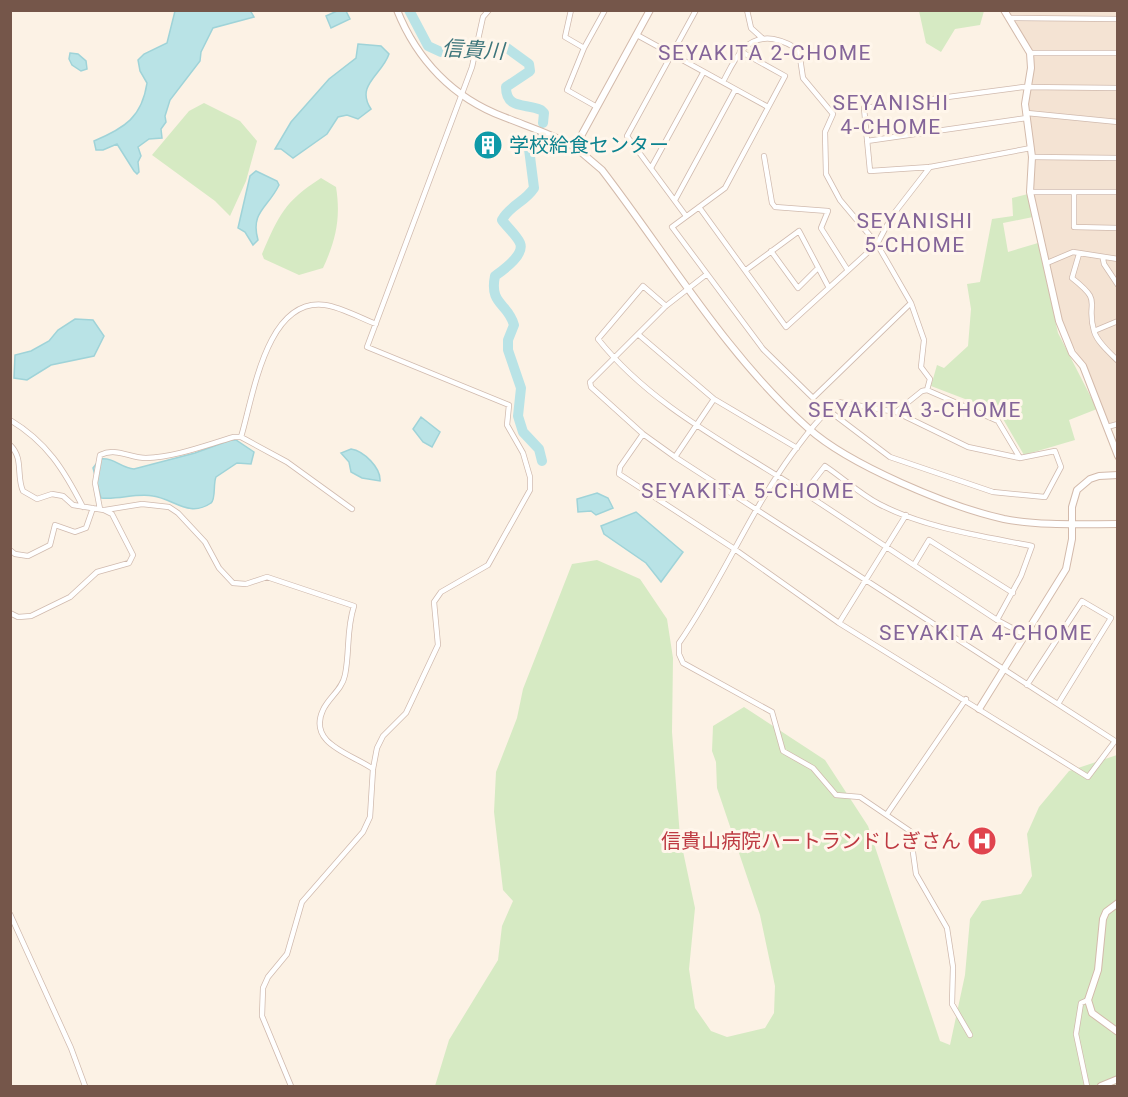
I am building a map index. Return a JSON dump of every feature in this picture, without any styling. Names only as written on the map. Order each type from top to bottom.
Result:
[{"type":"street","points":[[397,10],[405,31],[422,57],[446,84],[461,95],[502,117],[552,134],[575,147],[602,170],[754,374],[810,429],[872,469],[934,496],[1005,519],[1073,524],[1118,524]]},
{"type":"street","points":[[291,1086],[262,1016],[263,988],[268,977],[291,945],[302,902],[363,832],[371,811],[375,756],[383,736],[406,713],[438,645],[434,602],[441,592],[488,565],[530,490],[530,477],[523,453],[507,425],[509,405],[367,347],[472,67],[483,17],[489,10]]},
{"type":"street","points":[[571,10],[565,37],[584,48]]},
{"type":"street","points":[[597,107],[567,90],[584,48],[605,10]]},
{"type":"street","points":[[575,147],[650,10]]},
{"type":"street","points":[[686,216],[627,136],[696,10]]},
{"type":"street","points":[[747,10],[751,28],[762,38]]},
{"type":"street","points":[[1004,10],[1030,53],[1031,68],[1027,88],[1027,115],[1032,157],[1030,192],[1064,337],[1083,366],[1118,456]]},
{"type":"street","points":[[1009,18],[1118,19]]},
{"type":"street","points":[[637,35],[768,107]]},
{"type":"street","points":[[723,82],[740,51],[746,45],[762,38],[782,41],[799,51],[803,78],[833,114],[825,132],[826,174],[840,200],[877,244],[910,303],[924,340],[921,367],[930,379],[927,390]]},
{"type":"street","points":[[740,51],[785,76],[725,188],[672,227],[763,349],[813,398],[910,303]]},
{"type":"street","points":[[1030,53],[1118,53]]},
{"type":"street","points":[[651,168],[703,73]]},
{"type":"street","points":[[1031,148],[930,167],[870,171],[864,108],[1027,88],[1118,88]]},
{"type":"street","points":[[675,200],[735,90]]},
{"type":"street","points":[[867,141],[1027,115],[1118,122]]},
{"type":"street","points":[[764,156],[772,204],[775,207],[828,211],[821,228],[847,269]]},
{"type":"street","points":[[1032,157],[1118,158]]},
{"type":"street","points":[[699,207],[786,327],[828,286],[877,244],[892,216],[930,167]]},
{"type":"street","points":[[1030,192],[1118,192]]},
{"type":"street","points":[[1074,192],[1074,227],[1118,228]]},
{"type":"street","points":[[746,270],[800,231],[828,286]]},
{"type":"street","points":[[771,251],[798,288],[818,268]]},
{"type":"street","points":[[1047,263],[1073,252],[1103,259],[1118,259]]},
{"type":"street","points":[[1079,254],[1072,278],[1090,292],[1094,299],[1094,332],[1118,361]]},
{"type":"street","points":[[1103,259],[1118,285]]},
{"type":"street","points":[[643,434],[620,467],[619,474],[733,548],[839,623],[966,699],[1088,777],[1115,741],[675,458],[643,434],[591,387],[590,382],[666,306],[707,274]]},
{"type":"street","points":[[666,306],[643,286],[597,339],[613,358],[651,393],[696,426],[804,493],[997,620],[1025,635]]},
{"type":"street","points":[[241,438],[263,358],[269,343],[287,318],[312,304],[326,304],[376,324]]},
{"type":"street","points":[[1094,332],[1118,321]]},
{"type":"street","points":[[639,335],[714,399],[796,448]]},
{"type":"street","points":[[896,412],[922,391],[927,390],[998,421],[1020,458]]},
{"type":"street","points":[[675,458],[714,399]]},
{"type":"street","points":[[828,410],[890,457],[993,492],[1045,497],[1061,467],[1055,452],[1020,458],[968,447],[896,412],[838,402],[828,410],[810,429],[776,477],[679,643],[683,663],[768,708],[777,723],[783,751],[813,768],[836,795],[860,797],[910,831],[916,873],[947,928],[953,967],[952,1004],[970,1035]]},
{"type":"street","points":[[10,420],[52,454],[63,468],[83,507]]},
{"type":"street","points":[[1107,427],[1118,424]]},
{"type":"street","points":[[103,510],[95,483],[96,465],[100,455],[109,451],[143,458],[214,441],[241,438],[287,462],[352,508]]},
{"type":"street","points":[[10,444],[20,462],[20,480],[23,491],[37,499],[52,494],[63,496],[73,505],[103,510],[112,514],[122,528],[133,555],[129,563],[97,572],[70,597],[31,616],[18,617],[10,613]]},
{"type":"street","points":[[804,493],[825,466],[878,503],[906,515],[979,536],[1032,546],[1013,593],[997,620]]},
{"type":"street","points":[[979,709],[1066,569],[1073,524],[1072,507],[1077,490],[1090,479],[1118,475]]},
{"type":"street","points":[[103,510],[142,504],[169,507],[178,513],[205,542],[219,568],[233,583],[246,584],[267,576],[354,606],[348,625],[345,674],[339,690],[323,710],[320,729],[324,740],[373,769]]},
{"type":"street","points":[[10,550],[15,554],[28,556],[50,545],[55,525],[75,532],[86,528],[93,508]]},
{"type":"street","points":[[839,623],[906,515]]},
{"type":"street","points":[[914,565],[928,540],[1013,593]]},
{"type":"street","points":[[1027,685],[1082,601],[1112,618],[1058,704]]},
{"type":"street","points":[[887,814],[966,699]]},
{"type":"street","points":[[1118,903],[1106,912],[1103,919],[1098,970],[1088,1000],[1092,1013],[1118,1032]]},
{"type":"street","points":[[10,914],[71,1048],[85,1086]]},
{"type":"street","points":[[1087,1086],[1076,1034],[1081,1003],[1088,1000]]},
{"type":"street","points":[[1104,1085],[1118,1079]]},
{"type":"shaded area","points":[[1007,11],[1117,11],[1118,422],[1109,425],[1084,366],[1064,328],[1032,187],[1034,153],[1028,104],[1033,57]]},
{"type":"green space","points":[[919,11],[984,11],[980,25],[955,29],[941,52],[926,43]]},
{"type":"green space","points":[[204,103],[240,121],[257,141],[246,181],[230,216],[215,201],[152,155],[189,111]]},
{"type":"green space","points":[[321,178],[336,187],[338,219],[334,238],[323,268],[299,275],[264,259],[262,254],[284,210]]},
{"type":"green space","points":[[1028,194],[1033,217],[1003,223],[1008,252],[1038,243],[1058,333],[1097,409],[1069,420],[1075,440],[1024,455],[999,412],[931,386],[937,365],[944,368],[968,346],[971,309],[967,284],[980,282],[992,219],[1013,216],[1012,198]]},
{"type":"green space","points":[[597,560],[640,579],[667,619],[673,658],[672,732],[680,837],[695,908],[689,969],[695,1008],[711,1031],[727,1037],[765,1028],[774,1013],[775,986],[760,915],[717,788],[716,762],[712,751],[713,726],[744,707],[825,760],[868,826],[940,1041],[950,1045],[965,975],[970,919],[982,901],[1021,894],[1032,876],[1027,834],[1039,807],[1069,771],[1117,755],[1117,1086],[435,1086],[449,1040],[498,960],[502,926],[513,901],[503,890],[494,812],[496,772],[517,718],[523,689],[572,564]]},
{"type":"water","points":[[250,10],[254,17],[213,28],[201,52],[200,61],[170,100],[165,116],[166,122],[161,129],[162,138],[149,139],[138,147],[141,156],[137,174],[117,144],[103,150],[96,150],[94,141],[123,126],[141,105],[147,83],[140,71],[138,60],[144,54],[167,43],[175,11]]},
{"type":"water","points":[[337,11],[346,11],[350,19],[331,28],[326,16]]},
{"type":"water","points":[[358,44],[381,46],[389,54],[371,80],[366,93],[371,109],[358,119],[347,115],[338,117],[327,134],[293,158],[281,149],[275,149],[291,122],[329,79],[356,58]]},
{"type":"water","points":[[70,53],[78,54],[86,61],[87,69],[81,71],[72,65],[69,59]]},
{"type":"water","points":[[256,171],[277,181],[279,185],[258,216],[256,231],[258,240],[253,245],[245,232],[238,228],[250,176]]},
{"type":"water","points":[[75,319],[93,320],[104,336],[94,356],[51,365],[27,380],[14,378],[15,355],[31,351],[49,341],[58,330]]},
{"type":"water","points":[[421,417],[440,432],[432,447],[423,442],[413,429]]},
{"type":"water","points":[[236,440],[254,452],[251,464],[237,463],[216,477],[213,501],[203,507],[189,508],[147,495],[101,498],[93,468],[100,459],[134,469],[195,453]]},
{"type":"water","points":[[351,449],[371,461],[378,471],[380,481],[362,478],[351,472],[349,462],[341,453]]},
{"type":"water","points":[[597,493],[608,498],[613,508],[596,515],[591,511],[578,512],[577,499]]},
{"type":"water","points":[[636,512],[683,552],[661,582],[646,563],[604,534],[601,526]]},
{"type":"waterway","name":"信貴川","points":[[409,10],[428,46],[441,52],[466,48],[485,51],[507,48],[529,64],[530,71],[506,87],[507,94],[513,103],[541,110],[544,113],[543,123]]},
{"type":"waterway","name":"信貴川","points":[[535,137],[529,149],[534,188],[502,220],[519,240],[521,248],[512,262],[495,276],[494,286],[497,298],[508,312],[514,325],[508,340],[508,350],[521,388],[518,416],[523,432],[539,449],[542,461]]},
{"type":"place","name":"学校給食センター","points":[[488,145]]},
{"type":"place","name":"信貴山病院ハートランドしぎさん","points":[[982,841]]},
{"type":"district","name":"SEYAKITA 2-CHOME","points":[[765,53]]},
{"type":"district","name":"SEYANISHI 4-CHOME","points":[[891,115]]},
{"type":"district","name":"SEYANISHI 5-CHOME","points":[[915,233]]},
{"type":"district","name":"SEYAKITA 3-CHOME","points":[[915,410]]},
{"type":"district","name":"SEYAKITA 5-CHOME","points":[[748,491]]},
{"type":"district","name":"SEYAKITA 4-CHOME","points":[[986,633]]}]
